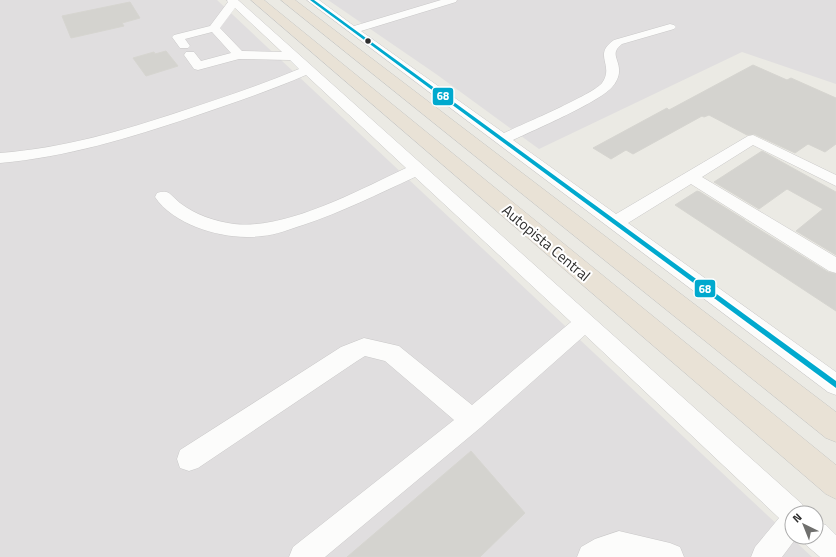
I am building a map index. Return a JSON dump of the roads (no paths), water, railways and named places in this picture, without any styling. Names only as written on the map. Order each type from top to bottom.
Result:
[{"type":"highway","name":"Autopista Central","points":[[257,0],[836,484]]},
{"type":"highway","name":"Autopista Central","points":[[287,0],[836,429]]},
{"type":"street","points":[[312,0],[836,385]]},
{"type":"street","points":[[352,30],[452,0]]},
{"type":"street","points":[[293,56],[239,55],[198,66],[178,37],[214,28],[233,1],[293,56],[307,70],[416,170],[586,322],[784,505]]},
{"type":"street","points":[[502,140],[586,99],[603,89],[611,77],[613,66],[609,52],[614,44],[670,27]]},
{"type":"street","points":[[214,28],[239,55]]},
{"type":"street","points":[[0,158],[21,157],[49,152],[134,132],[224,102],[307,70]]},
{"type":"street","points":[[615,223],[753,139],[836,181]]},
{"type":"street","points":[[162,197],[178,212],[201,222],[230,229],[264,230],[305,218],[338,206],[416,170]]},
{"type":"street","points":[[691,176],[836,266]]},
{"type":"street","points":[[303,557],[472,420],[586,322]]},
{"type":"street","points":[[189,459],[350,354],[364,348],[391,353],[472,420]]},
{"type":"street","points":[[766,557],[784,533]]},
{"type":"street","points":[[824,542],[836,553]]},
{"type":"street","points":[[591,557],[605,549],[619,545],[670,557]]}]
